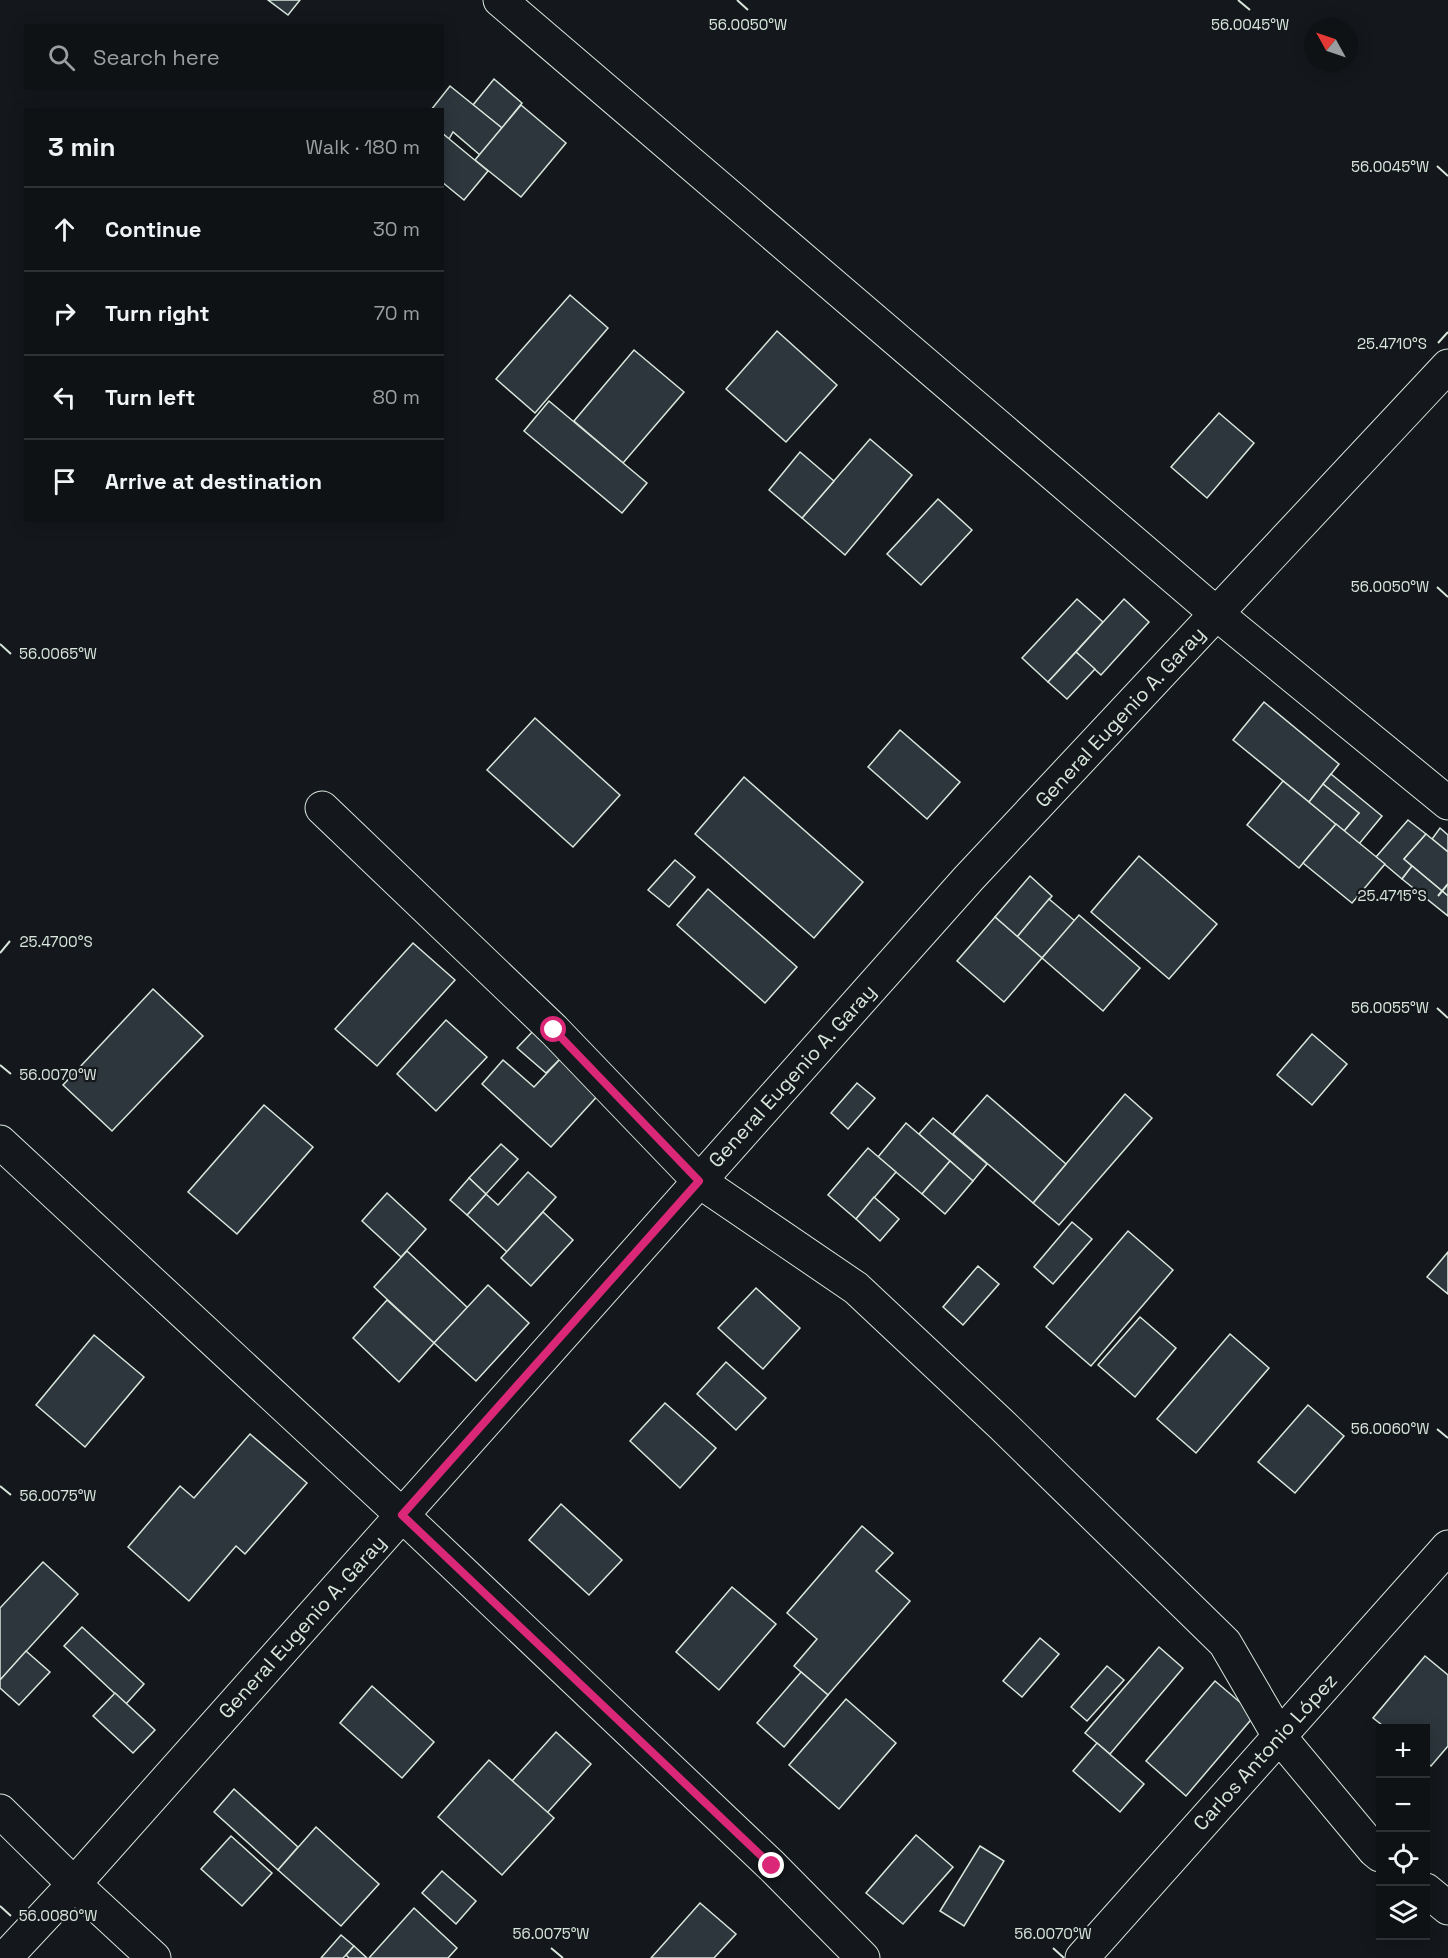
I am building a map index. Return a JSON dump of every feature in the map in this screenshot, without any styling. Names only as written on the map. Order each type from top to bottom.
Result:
[{"type":"street","points":[[516,6],[1217,614],[1448,803]]},
{"type":"street","name":"General Eugenio A. Garay","points":[[5,1958],[74,1884],[968,879],[1448,366]]},
{"type":"street","points":[[322,808],[554,1030],[699,1181],[856,1288],[1002,1425],[1225,1643],[1279,1736],[1376,1852]]},
{"type":"street","points":[[0,1142],[402,1515],[772,1866],[863,1958]]},
{"type":"street","name":"Carlos Antonio López","points":[[1082,1958],[1448,1547]]},
{"type":"street","points":[[0,1811],[154,1958]]},
{"type":"street","points":[[1430,1894],[1448,1908]]},
{"type":"building","points":[[268,0],[300,0],[288,15]]},
{"type":"building","points":[[494,79],[522,103],[502,128],[473,105]]},
{"type":"building","points":[[450,86],[502,128],[480,155],[453,132],[449,139],[444,135],[444,108],[433,108]]},
{"type":"building","points":[[521,105],[566,143],[521,197],[475,160]]},
{"type":"building","points":[[444,135],[488,171],[464,200],[444,184]]},
{"type":"building","points":[[570,295],[608,328],[535,413],[496,379]]},
{"type":"building","points":[[777,331],[837,385],[786,442],[726,389]]},
{"type":"building","points":[[634,350],[684,392],[623,463],[574,421]]},
{"type":"building","points":[[549,401],[647,483],[622,513],[524,431]]},
{"type":"building","points":[[1219,413],[1254,443],[1207,498],[1171,467]]},
{"type":"building","points":[[870,439],[912,475],[845,555],[802,518]]},
{"type":"building","points":[[800,452],[834,481],[802,518],[769,490]]},
{"type":"building","points":[[938,499],[972,530],[921,585],[887,554]]},
{"type":"building","points":[[1077,599],[1103,622],[1048,682],[1022,658]]},
{"type":"building","points":[[1124,599],[1149,622],[1101,675],[1076,652]]},
{"type":"building","points":[[1076,652],[1095,669],[1067,699],[1048,682]]},
{"type":"building","points":[[1264,702],[1339,764],[1309,802],[1233,740]]},
{"type":"building","points":[[535,718],[620,795],[573,847],[487,770]]},
{"type":"building","points":[[900,730],[960,782],[927,819],[868,767]]},
{"type":"building","points":[[1331,774],[1382,816],[1359,844],[1344,831],[1359,813],[1323,784]]},
{"type":"building","points":[[744,777],[863,882],[814,938],[695,834]]},
{"type":"building","points":[[1283,781],[1336,824],[1299,868],[1247,825]]},
{"type":"building","points":[[1323,784],[1359,813],[1344,831],[1309,802]]},
{"type":"building","points":[[1408,820],[1426,834],[1404,859],[1412,866],[1402,879],[1376,857]]},
{"type":"building","points":[[1336,824],[1385,864],[1352,903],[1303,863]]},
{"type":"building","points":[[1440,828],[1448,835],[1448,852],[1432,839]]},
{"type":"building","points":[[1426,834],[1448,852],[1448,896],[1404,859]]},
{"type":"building","points":[[1139,856],[1217,924],[1169,979],[1091,912]]},
{"type":"building","points":[[675,860],[695,877],[669,907],[648,890]]},
{"type":"building","points":[[1412,866],[1448,896],[1448,916],[1402,879]]},
{"type":"building","points":[[1030,876],[1052,896],[1017,937],[995,917]]},
{"type":"building","points":[[708,889],[797,967],[765,1003],[677,925]]},
{"type":"building","points":[[1049,899],[1075,921],[1042,958],[1017,937]]},
{"type":"building","points":[[1079,915],[1140,968],[1103,1011],[1042,958]]},
{"type":"building","points":[[995,917],[1042,958],[1004,1002],[957,961]]},
{"type":"building","points":[[413,943],[455,980],[377,1066],[335,1029]]},
{"type":"building","points":[[153,989],[203,1036],[112,1131],[63,1085]]},
{"type":"building","points":[[446,1020],[487,1057],[436,1111],[397,1074]]},
{"type":"building","points":[[535,1029],[563,1056],[546,1073],[517,1048]]},
{"type":"building","points":[[1312,1034],[1347,1064],[1312,1105],[1277,1075]]},
{"type":"building","points":[[563,1056],[602,1091],[551,1147],[482,1084],[503,1060],[534,1087]]},
{"type":"building","points":[[857,1083],[875,1098],[848,1129],[831,1113]]},
{"type":"building","points":[[1125,1094],[1152,1118],[1059,1225],[1033,1203]]},
{"type":"building","points":[[987,1095],[1066,1164],[1033,1203],[953,1134]]},
{"type":"building","points":[[264,1105],[313,1147],[237,1234],[188,1192]]},
{"type":"building","points":[[933,1118],[987,1164],[973,1181],[919,1134]]},
{"type":"building","points":[[906,1123],[950,1161],[922,1194],[878,1157]]},
{"type":"building","points":[[501,1144],[518,1159],[486,1194],[469,1178]]},
{"type":"building","points":[[868,1148],[896,1172],[856,1219],[828,1195]]},
{"type":"building","points":[[950,1161],[973,1181],[945,1214],[922,1194]]},
{"type":"building","points":[[528,1172],[556,1197],[507,1252],[467,1215],[486,1194],[498,1205]]},
{"type":"building","points":[[469,1178],[486,1194],[467,1215],[450,1200]]},
{"type":"building","points":[[387,1193],[426,1229],[401,1257],[362,1221]]},
{"type":"building","points":[[874,1197],[899,1219],[880,1241],[856,1219]]},
{"type":"building","points":[[543,1212],[573,1240],[531,1286],[501,1258]]},
{"type":"building","points":[[1072,1222],[1092,1239],[1053,1284],[1034,1267]]},
{"type":"building","points":[[1128,1231],[1173,1270],[1091,1366],[1046,1327]]},
{"type":"building","points":[[407,1251],[468,1308],[434,1343],[374,1287]]},
{"type":"building","points":[[1448,1252],[1448,1294],[1427,1277]]},
{"type":"building","points":[[978,1266],[999,1284],[963,1325],[943,1307]]},
{"type":"building","points":[[488,1285],[529,1323],[476,1381],[434,1343]]},
{"type":"building","points":[[756,1288],[800,1328],[763,1369],[718,1328]]},
{"type":"building","points":[[387,1300],[434,1343],[399,1382],[353,1338]]},
{"type":"building","points":[[1140,1317],[1176,1348],[1135,1397],[1098,1365]]},
{"type":"building","points":[[1230,1334],[1269,1368],[1196,1453],[1157,1419]]},
{"type":"building","points":[[94,1335],[144,1377],[85,1447],[36,1405]]},
{"type":"building","points":[[726,1362],[766,1398],[736,1430],[697,1394]]},
{"type":"building","points":[[665,1403],[716,1448],[680,1488],[630,1441]]},
{"type":"building","points":[[1308,1405],[1344,1436],[1295,1493],[1258,1462]]},
{"type":"building","points":[[250,1434],[307,1483],[245,1554],[236,1546],[189,1601],[128,1547],[180,1486],[194,1498]]},
{"type":"building","points":[[561,1504],[622,1560],[589,1595],[529,1540]]},
{"type":"building","points":[[862,1526],[893,1553],[876,1571],[910,1601],[828,1695],[794,1666],[817,1639],[787,1613]]},
{"type":"building","points":[[43,1562],[78,1594],[0,1680],[0,1608]]},
{"type":"building","points":[[732,1587],[776,1624],[719,1690],[676,1652]]},
{"type":"building","points":[[82,1627],[144,1684],[126,1704],[64,1646]]},
{"type":"building","points":[[1040,1638],[1059,1654],[1022,1697],[1003,1681]]},
{"type":"building","points":[[1159,1647],[1183,1668],[1110,1754],[1085,1733]]},
{"type":"building","points":[[26,1651],[50,1672],[19,1705],[0,1688],[0,1680]]},
{"type":"building","points":[[1425,1656],[1448,1675],[1448,1746],[1431,1766],[1430,1724],[1381,1724],[1373,1718]]},
{"type":"building","points":[[1107,1666],[1124,1680],[1087,1721],[1071,1707]]},
{"type":"building","points":[[801,1672],[828,1695],[784,1747],[757,1723]]},
{"type":"building","points":[[1215,1681],[1255,1715],[1186,1796],[1146,1761]]},
{"type":"building","points":[[372,1686],[434,1742],[402,1778],[340,1723]]},
{"type":"building","points":[[115,1693],[155,1730],[133,1753],[93,1716]]},
{"type":"building","points":[[846,1699],[896,1743],[839,1809],[789,1765]]},
{"type":"building","points":[[556,1732],[591,1764],[547,1813],[512,1781]]},
{"type":"building","points":[[1097,1743],[1144,1784],[1120,1812],[1073,1771]]},
{"type":"building","points":[[489,1760],[554,1818],[502,1875],[438,1817]]},
{"type":"building","points":[[234,1789],[298,1847],[278,1870],[214,1812]]},
{"type":"building","points":[[316,1827],[379,1884],[341,1926],[278,1870]]},
{"type":"building","points":[[916,1835],[953,1867],[903,1924],[866,1893]]},
{"type":"building","points":[[231,1836],[272,1873],[242,1906],[201,1869]]},
{"type":"building","points":[[980,1846],[1004,1861],[964,1926],[940,1911]]},
{"type":"building","points":[[442,1871],[476,1901],[456,1924],[422,1893]]},
{"type":"building","points":[[700,1903],[736,1934],[714,1958],[651,1958]]},
{"type":"building","points":[[414,1908],[457,1948],[448,1958],[369,1958]]},
{"type":"building","points":[[341,1935],[354,1946],[343,1958],[321,1958]]},
{"type":"building","points":[[354,1946],[367,1958],[349,1958],[346,1955]]},
{"type":"route","points":[[554,1030],[699,1181],[402,1515],[772,1866]]}]
